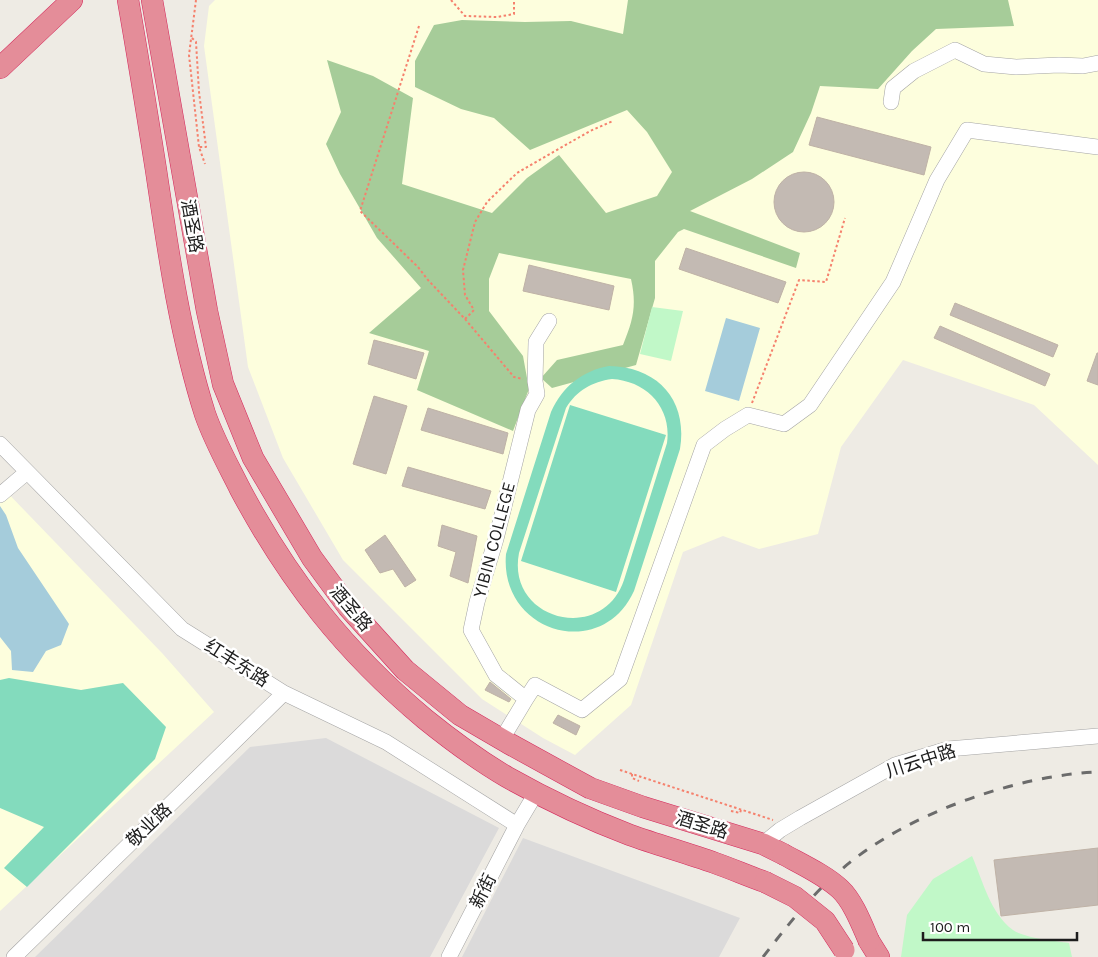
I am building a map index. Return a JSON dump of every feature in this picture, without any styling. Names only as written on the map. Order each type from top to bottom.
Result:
[{"type":"highway","points":[[0,68],[72,0]]},
{"type":"highway","name":"酒圣路","points":[[128,0],[165,227],[192,370],[206,418],[259,524],[287,569],[320,614],[360,660],[405,702],[476,758],[536,792],[596,821],[633,836],[716,863],[765,882],[795,897],[824,921],[845,953]]},
{"type":"highway","name":"酒圣路","points":[[152,0],[207,311],[223,384],[253,458],[312,558],[348,607],[406,670],[460,715],[502,739],[590,788],[642,807],[763,844],[811,870],[841,890],[859,916],[874,952]]},
{"type":"street","points":[[891,102],[893,88],[914,71],[955,50],[984,64],[1016,67],[1084,66],[1098,63]]},
{"type":"street","points":[[502,739],[536,685],[582,710],[620,679],[704,445],[725,428],[748,415],[784,424],[810,405],[893,282],[937,180],[967,130],[1098,147]]},
{"type":"street","name":"YIBIN COLLEGE","points":[[526,699],[496,675],[471,630],[528,410],[537,394],[535,381],[536,342],[549,321]]},
{"type":"street","name":"红丰东路","points":[[0,444],[182,629],[284,693],[386,742],[517,825]]},
{"type":"street","points":[[2,494],[27,472]]},
{"type":"street","name":"敬业路","points":[[14,957],[284,693]]},
{"type":"street","name":"川云中路","points":[[763,844],[786,826],[895,766],[948,749],[1098,736]]},
{"type":"street","name":"新街","points":[[449,957],[536,792]]},
{"type":"path","points":[[196,0],[189,55],[199,147],[205,164]]},
{"type":"path","points":[[451,0],[465,16],[497,17],[514,14],[514,0]]},
{"type":"path","points":[[419,26],[360,211],[418,266],[428,280],[465,319],[514,378],[535,381]]},
{"type":"path","points":[[191,37],[196,42],[199,92],[206,146],[199,147]]},
{"type":"path","points":[[465,319],[474,310],[465,295],[463,270],[475,222],[487,202],[517,173],[590,130],[613,121]]},
{"type":"path","points":[[748,415],[799,280],[826,282],[845,218]]},
{"type":"path","points":[[620,770],[779,822],[786,826]]},
{"type":"path","points":[[632,774],[632,778],[639,781]]},
{"type":"path","points":[[731,811],[740,813],[741,810]]},
{"type":"shaded area","points":[[215,0],[1098,0],[1098,465],[1034,405],[903,360],[841,447],[818,534],[759,549],[723,536],[683,552],[631,705],[575,755],[543,738],[482,699],[343,560],[283,458],[248,367],[204,46],[209,6]]},
{"type":"shaded area","points":[[0,485],[162,653],[214,712],[0,911]]},
{"type":"shaded area","points":[[326,738],[499,828],[430,957],[35,957],[250,747]]},
{"type":"shaded area","points":[[523,838],[740,918],[719,957],[462,957]]},
{"type":"green space","points":[[628,0],[1008,0],[1014,26],[936,29],[912,51],[878,89],[820,86],[811,113],[793,152],[752,179],[690,211],[800,253],[796,268],[684,229],[678,232],[655,261],[655,298],[636,365],[552,388],[541,378],[557,360],[623,345],[634,305],[631,279],[499,253],[489,279],[489,311],[523,356],[529,389],[513,431],[417,390],[429,351],[369,333],[421,288],[377,238],[340,174],[326,144],[341,112],[327,60],[373,76],[413,98],[402,184],[492,213],[527,178],[559,155],[606,213],[657,196],[672,172],[647,132],[627,110],[530,150],[494,118],[461,109],[415,87],[415,61],[434,25],[462,20],[571,21],[623,34]]},
{"type":"green space","points":[[652,307],[683,311],[671,361],[640,354]]},
{"type":"green space","points":[[609,366],[626,368],[642,373],[655,380],[666,390],[674,401],[679,416],[681,431],[680,449],[634,591],[619,613],[599,627],[577,632],[555,629],[535,619],[518,603],[508,581],[506,554],[551,412],[561,395],[574,381],[599,368]],"holes":[[[612,379],[625,381],[646,391],[661,408],[668,430],[667,443],[624,580],[613,600],[596,613],[578,618],[558,616],[541,608],[527,595],[519,576],[519,553],[566,408],[575,396],[598,382]]]},
{"type":"green space","points":[[570,405],[666,435],[616,592],[521,561]]},
{"type":"green space","points":[[9,678],[81,690],[123,683],[166,727],[155,759],[27,887],[4,868],[44,827],[0,808],[0,680]]},
{"type":"green space","points":[[972,856],[988,896],[998,915],[1005,923],[1013,930],[1024,935],[1069,943],[1072,957],[901,957],[907,915],[933,879]]},
{"type":"water","points":[[726,318],[760,328],[739,401],[705,391]]},
{"type":"water","points":[[0,506],[6,515],[18,548],[69,624],[61,645],[46,651],[33,672],[12,670],[11,651],[0,637]]},
{"type":"building","points":[[817,117],[931,147],[924,175],[809,145]]},
{"type":"building","points":[[798,172],[810,172],[821,177],[829,185],[834,196],[832,214],[821,227],[810,232],[798,232],[787,227],[779,219],[774,208],[774,196],[779,185],[787,177]]},
{"type":"building","points":[[686,248],[786,282],[778,303],[679,269]]},
{"type":"building","points":[[529,265],[614,286],[609,310],[523,291]]},
{"type":"building","points":[[955,303],[1058,345],[1053,357],[950,315]]},
{"type":"building","points":[[940,326],[1050,374],[1045,386],[934,338]]},
{"type":"building","points":[[374,340],[424,353],[416,379],[368,364]]},
{"type":"building","points":[[1098,353],[1098,385],[1087,381]]},
{"type":"building","points":[[374,396],[407,406],[386,474],[353,464]]},
{"type":"building","points":[[428,408],[508,433],[503,454],[421,430]]},
{"type":"building","points":[[408,467],[491,491],[485,509],[402,486]]},
{"type":"building","points":[[442,525],[477,536],[468,583],[450,576],[456,552],[438,546]]},
{"type":"building","points":[[385,535],[416,580],[405,587],[393,569],[380,573],[365,550]]},
{"type":"building","points":[[490,682],[511,699],[509,702],[485,690]]},
{"type":"building","points":[[558,715],[580,726],[576,735],[553,723]]},
{"type":"building","points":[[1098,848],[1098,905],[1001,916],[994,860]]},
{"type":"railway","points":[[763,957],[820,889],[867,849],[897,831],[962,801],[997,790],[1032,781],[1098,772]]}]
